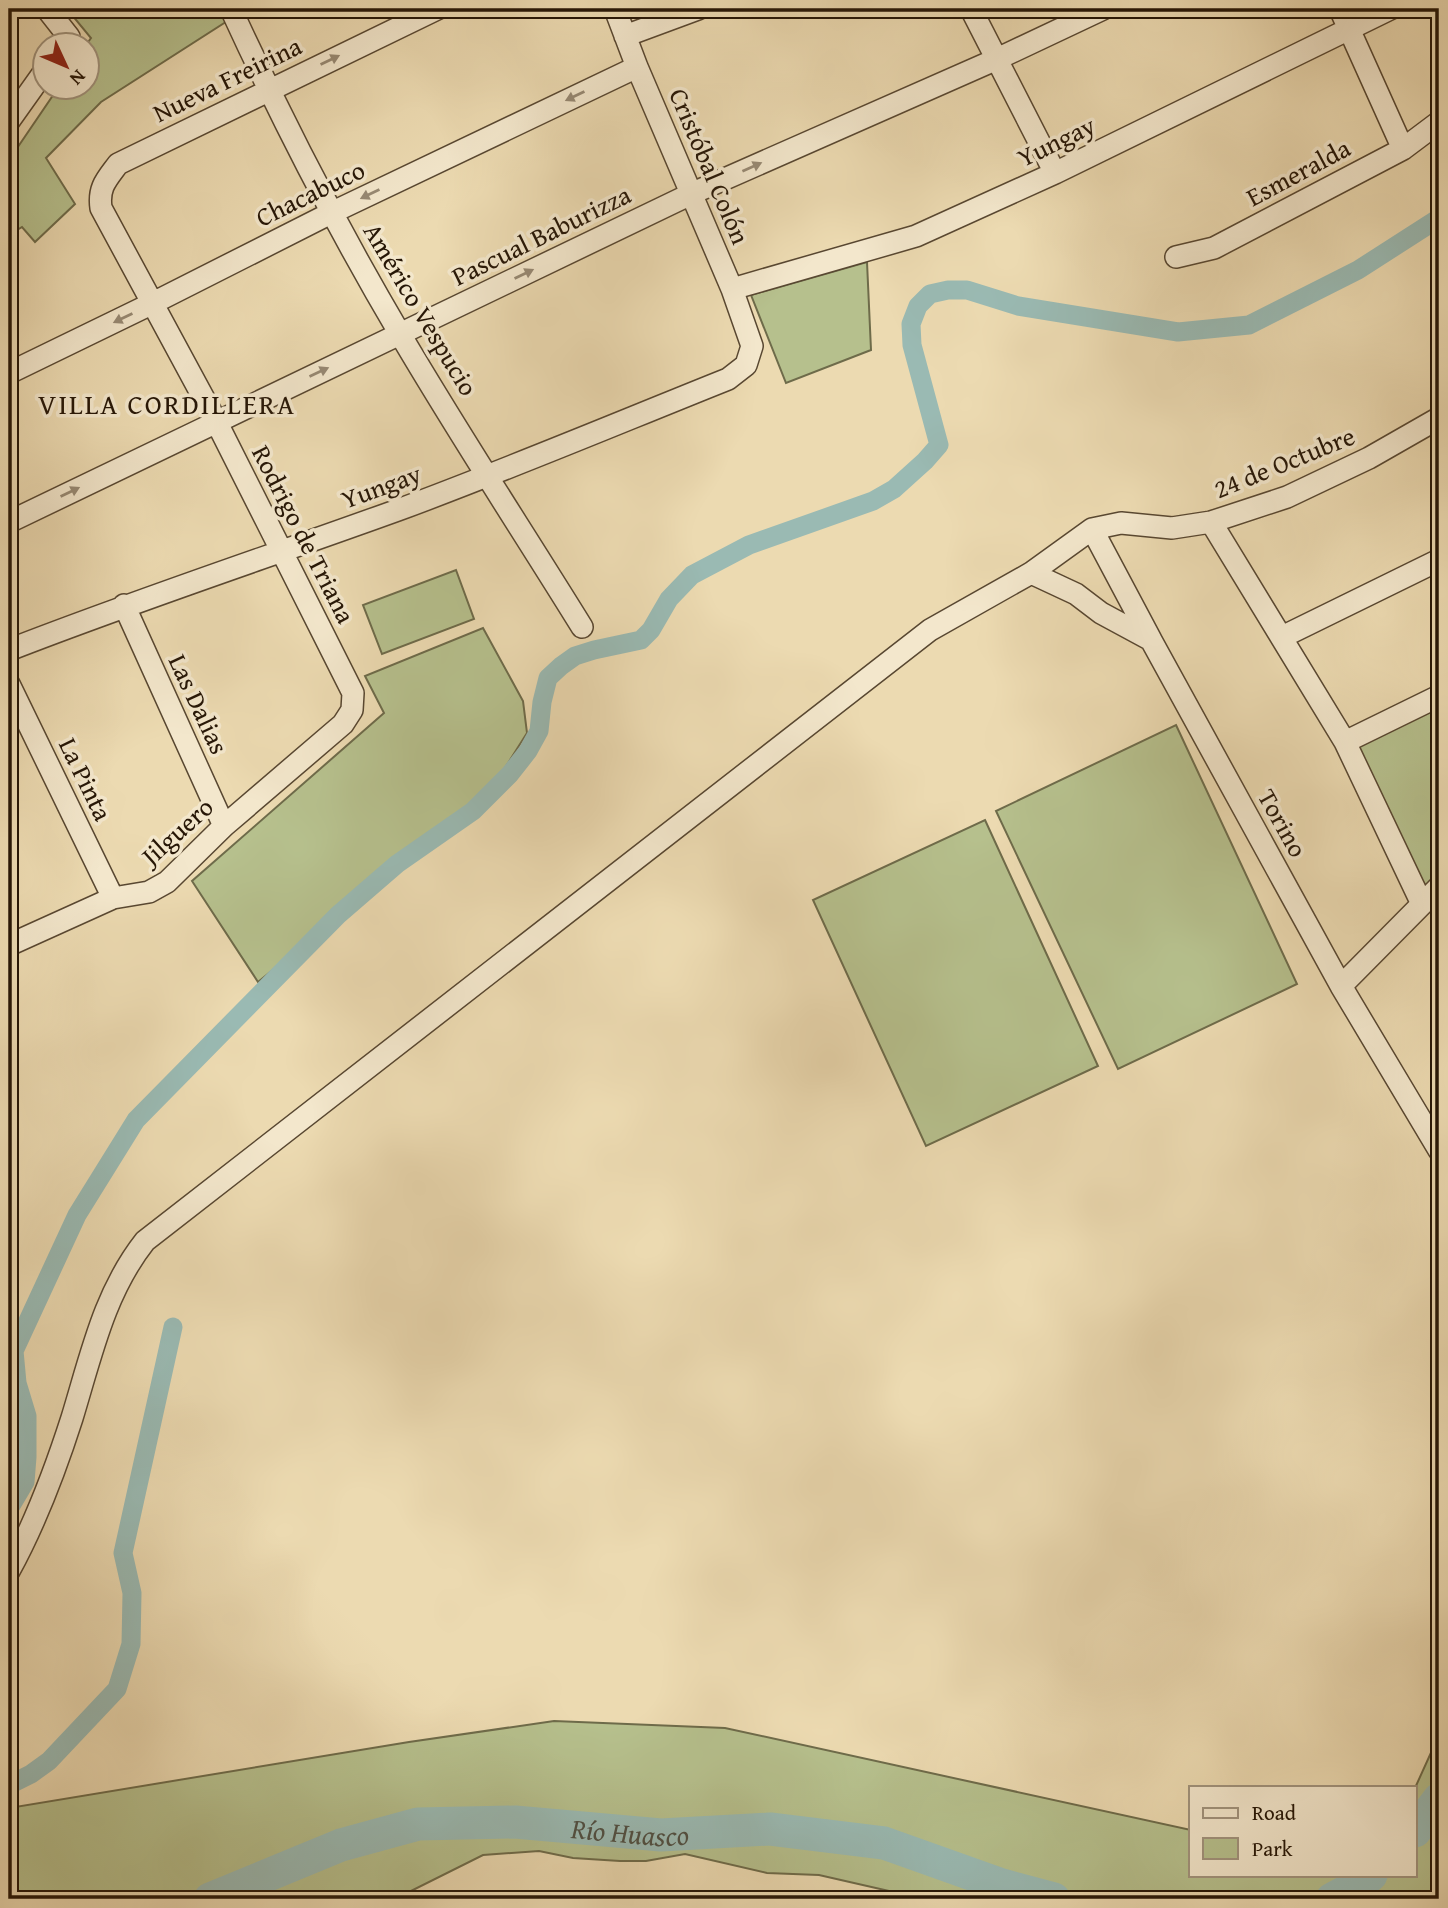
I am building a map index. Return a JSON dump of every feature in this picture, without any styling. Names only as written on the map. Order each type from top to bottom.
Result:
[{"type":"street","points":[[47,9],[65,32]]},
{"type":"street","name":"Américo Vespucio","points":[[231,9],[331,213],[400,334],[582,627]]},
{"type":"street","name":"Nueva Freirina","points":[[118,164],[437,9]]},
{"type":"street","name":"Cristóbal Colón","points":[[615,9],[637,67],[693,193],[752,346]]},
{"type":"street","points":[[625,36],[698,9]]},
{"type":"street","points":[[971,9],[1055,173]]},
{"type":"street","name":"Pascual Baburizza","points":[[9,522],[693,193],[997,59],[1103,9]]},
{"type":"street","name":"Yungay","points":[[732,289],[916,236],[1055,173],[1344,19],[1390,9]]},
{"type":"street","points":[[1344,19],[1403,149]]},
{"type":"street","name":"Chacabuco","points":[[9,373],[331,213],[637,67]]},
{"type":"street","points":[[9,121],[32,89]]},
{"type":"street","name":"Esmeralda","points":[[1176,257],[1214,248],[1403,149],[1439,122]]},
{"type":"street","name":"Rodrigo de Triana","points":[[118,164],[99,195],[101,208],[216,421],[352,693],[352,709]]},
{"type":"street","name":"Yungay","points":[[9,650],[124,605],[281,552],[488,476],[728,379],[746,365],[752,346]]},
{"type":"street","name":"24 de Octubre","points":[[9,1571],[40,1511],[72,1419],[99,1326],[118,1281],[130,1259],[145,1241],[930,630],[1031,573],[1092,529],[1121,523],[1172,528],[1211,522],[1287,496],[1369,458],[1439,418]]},
{"type":"street","points":[[1211,522],[1345,742],[1422,904]]},
{"type":"street","name":"Torino","points":[[1092,529],[1341,986],[1439,1150]]},
{"type":"street","points":[[1282,637],[1439,560]]},
{"type":"street","points":[[1031,573],[1076,594],[1101,613],[1151,640]]},
{"type":"street","name":"Las Dalias","points":[[124,605],[224,826]]},
{"type":"street","name":"La Pinta","points":[[9,684],[113,898]]},
{"type":"street","points":[[1345,742],[1439,696]]},
{"type":"street","name":"Jilguero","points":[[9,945],[113,898],[149,892],[167,882],[224,826],[343,724],[352,709]]},
{"type":"street","points":[[1341,986],[1439,887]]},
{"type":"green space","points":[[67,9],[246,9],[102,101],[102,32],[86,32]]},
{"type":"green space","points":[[48,102],[101,102],[46,158],[75,204],[35,242],[22,227],[9,235],[9,160]]},
{"type":"green space","points":[[867,262],[871,350],[786,383],[751,295]]},
{"type":"green space","points":[[456,570],[474,619],[382,654],[363,605]]},
{"type":"green space","points":[[483,628],[523,701],[527,733],[488,795],[258,982],[192,881],[384,713],[365,676]]},
{"type":"green space","points":[[1439,699],[1439,884],[1423,900],[1348,743]]},
{"type":"green space","points":[[1176,725],[1297,984],[1118,1069],[996,811]]},
{"type":"green space","points":[[985,820],[1098,1066],[926,1146],[813,900]]},
{"type":"green space","points":[[554,1721],[725,1728],[1189,1830],[1189,1876],[1416,1876],[1416,1786],[1439,1735],[1439,1899],[924,1899],[819,1875],[767,1873],[685,1854],[646,1861],[620,1861],[573,1858],[539,1851],[483,1855],[395,1899],[9,1899],[9,1808],[409,1742]]},
{"type":"waterway","points":[[9,1509],[25,1482],[27,1457],[27,1416],[17,1383],[14,1351],[77,1215],[136,1120],[338,915],[397,864],[473,811],[510,774],[539,731],[548,678],[561,666],[575,656],[641,640],[651,630],[669,599],[692,575],[749,545],[873,501],[894,489],[925,461],[939,445],[912,345],[911,324],[918,306],[930,294],[967,290],[1018,306],[1178,332],[1249,325],[1358,270],[1439,218]]},
{"type":"waterway","points":[[9,1785],[49,1761],[117,1689],[131,1644],[132,1593],[123,1553],[173,1327]]},
{"type":"waterway","name":"Río Huasco","points":[[1416,1830],[1439,1799]]},
{"type":"waterway","name":"Río Huasco","points":[[210,1899],[341,1845],[418,1824],[515,1822],[661,1835],[770,1829],[884,1843],[1002,1885],[1054,1899]]},
{"type":"waterway","name":"Río Huasco","points":[[1332,1899],[1370,1876]]},
{"type":"district","name":"VILLA CORDILLERA","points":[[167,403]]}]
